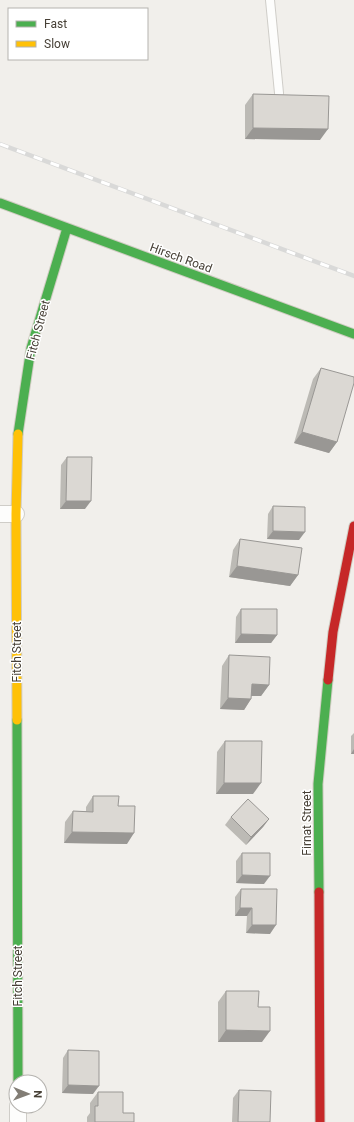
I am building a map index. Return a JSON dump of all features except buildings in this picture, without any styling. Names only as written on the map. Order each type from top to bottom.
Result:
[{"type":"street","name":"Hirsch Road","points":[[0,203],[354,334]]},
{"type":"street","name":"Fitch Street","points":[[18,1074],[16,514],[18,439],[31,348],[67,228]]},
{"type":"street","points":[[0,514],[16,514]]},
{"type":"street","name":"Firnat Street","points":[[320,1122],[318,784],[333,632],[354,526]]},
{"type":"lane","points":[[270,0],[279,93]]},
{"type":"railway","points":[[0,144],[354,276]]},
{"type":"traffic: fast","points":[[0,203],[354,334]]},
{"type":"traffic: fast","points":[[18,434],[31,348],[67,228]]},
{"type":"traffic: fast","points":[[319,892],[318,784],[328,680]]},
{"type":"traffic: fast","points":[[17,720],[18,1074]]},
{"type":"traffic: slow","points":[[17,720],[16,514],[18,434]]},
{"type":"traffic: jam","points":[[328,680],[333,632],[354,526]]},
{"type":"traffic: jam","points":[[319,892],[320,1122]]}]
